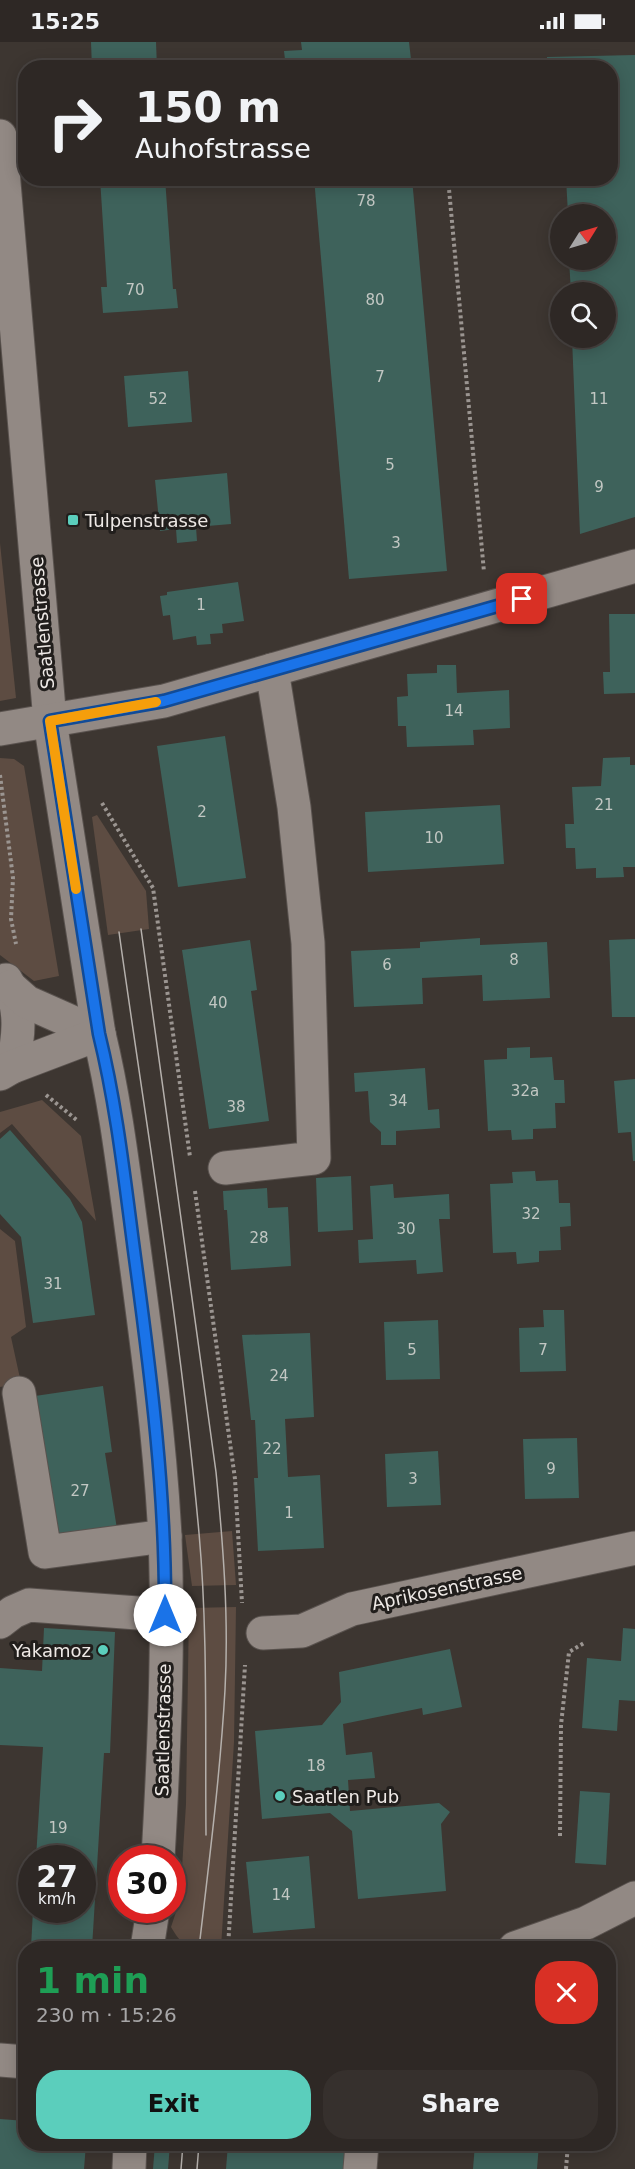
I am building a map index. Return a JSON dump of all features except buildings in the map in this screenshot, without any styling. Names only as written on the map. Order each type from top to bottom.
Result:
[{"type":"street","name":"Saatlenstrasse","points":[[0,136],[50,721],[99,1034],[111,1084],[151,1375],[165,1536],[164,1749],[159,1845]]},
{"type":"street","points":[[0,729],[164,701],[635,566]]},
{"type":"street","points":[[225,1168],[314,1158],[308,943],[294,807],[272,670]]},
{"type":"street","points":[[13,987],[99,1034]]},
{"type":"street","points":[[6,1070],[18,1042],[17,1011],[13,987]]},
{"type":"street","points":[[6,1070],[99,1034]]},
{"type":"street","points":[[19,1393],[45,1552],[165,1536]]},
{"type":"street","name":"Aprikosenstrasse","points":[[254,1643],[302,1631],[352,1609],[635,1548]]},
{"type":"street","points":[[0,1622],[13,1612],[29,1605],[165,1615]]},
{"type":"street","points":[[535,1941],[586,1923],[635,1898]]},
{"type":"street","points":[[148,1941],[151,1923]]},
{"type":"street","points":[[0,2060],[18,2061]]},
{"type":"street","points":[[129,2169],[130,2151]]},
{"type":"street","points":[[360,2169],[361,2151]]},
{"type":"path","points":[[449,186],[484,579]]},
{"type":"path","points":[[0,775],[13,878],[11,919],[13,987]]},
{"type":"path","points":[[99,798],[153,888],[190,1161]]},
{"type":"path","points":[[46,1095],[87,1128]]},
{"type":"path","points":[[194,1184],[235,1479],[242,1605]]},
{"type":"path","points":[[560,1836],[561,1725],[569,1652],[584,1642]]},
{"type":"path","points":[[229,1941],[254,1643]]},
{"type":"path","points":[[566,2169],[567,2151]]},
{"type":"shaded area","points":[[0,543],[16,698],[0,701]]},
{"type":"shaded area","points":[[0,758],[14,759],[24,766],[59,976],[34,981],[0,955]]},
{"type":"shaded area","points":[[97,815],[146,891],[149,929],[108,935],[92,817]]},
{"type":"shaded area","points":[[42,1100],[81,1136],[96,1221],[12,1124],[0,1133],[0,1112]]},
{"type":"shaded area","points":[[0,1229],[15,1241],[26,1327],[11,1337],[21,1383],[0,1387]]},
{"type":"shaded area","points":[[232,1531],[236,1585],[192,1586],[185,1535]]},
{"type":"shaded area","points":[[236,1607],[234,1742],[221,1941],[181,1941],[171,1927],[172,1923],[186,1923],[186,1845],[183,1845],[189,1608]]},
{"type":"tram line","points":[[141,929],[216,1472],[225,1581],[226,1663],[223,1723],[200,1941]]},
{"type":"tram line","points":[[119,932],[173,1307],[192,1458],[202,1571],[205,1646],[206,1835]]},
{"type":"tram line","points":[[181,2169],[182,2151]]},
{"type":"tram line","points":[[197,2169],[198,2151]]},
{"type":"slow traffic","points":[[76,889],[50,721],[156,702]]},
{"type":"place","name":"Tulpenstrasse","points":[[73,520]]},
{"type":"place","name":"Yakamoz","points":[[103,1650]]},
{"type":"place","name":"Saatlen Pub","points":[[280,1796]]},
{"type":"route","points":[[165,1615],[165,1536],[152,1387],[111,1084],[99,1034],[50,721],[164,701],[522,599]]}]
